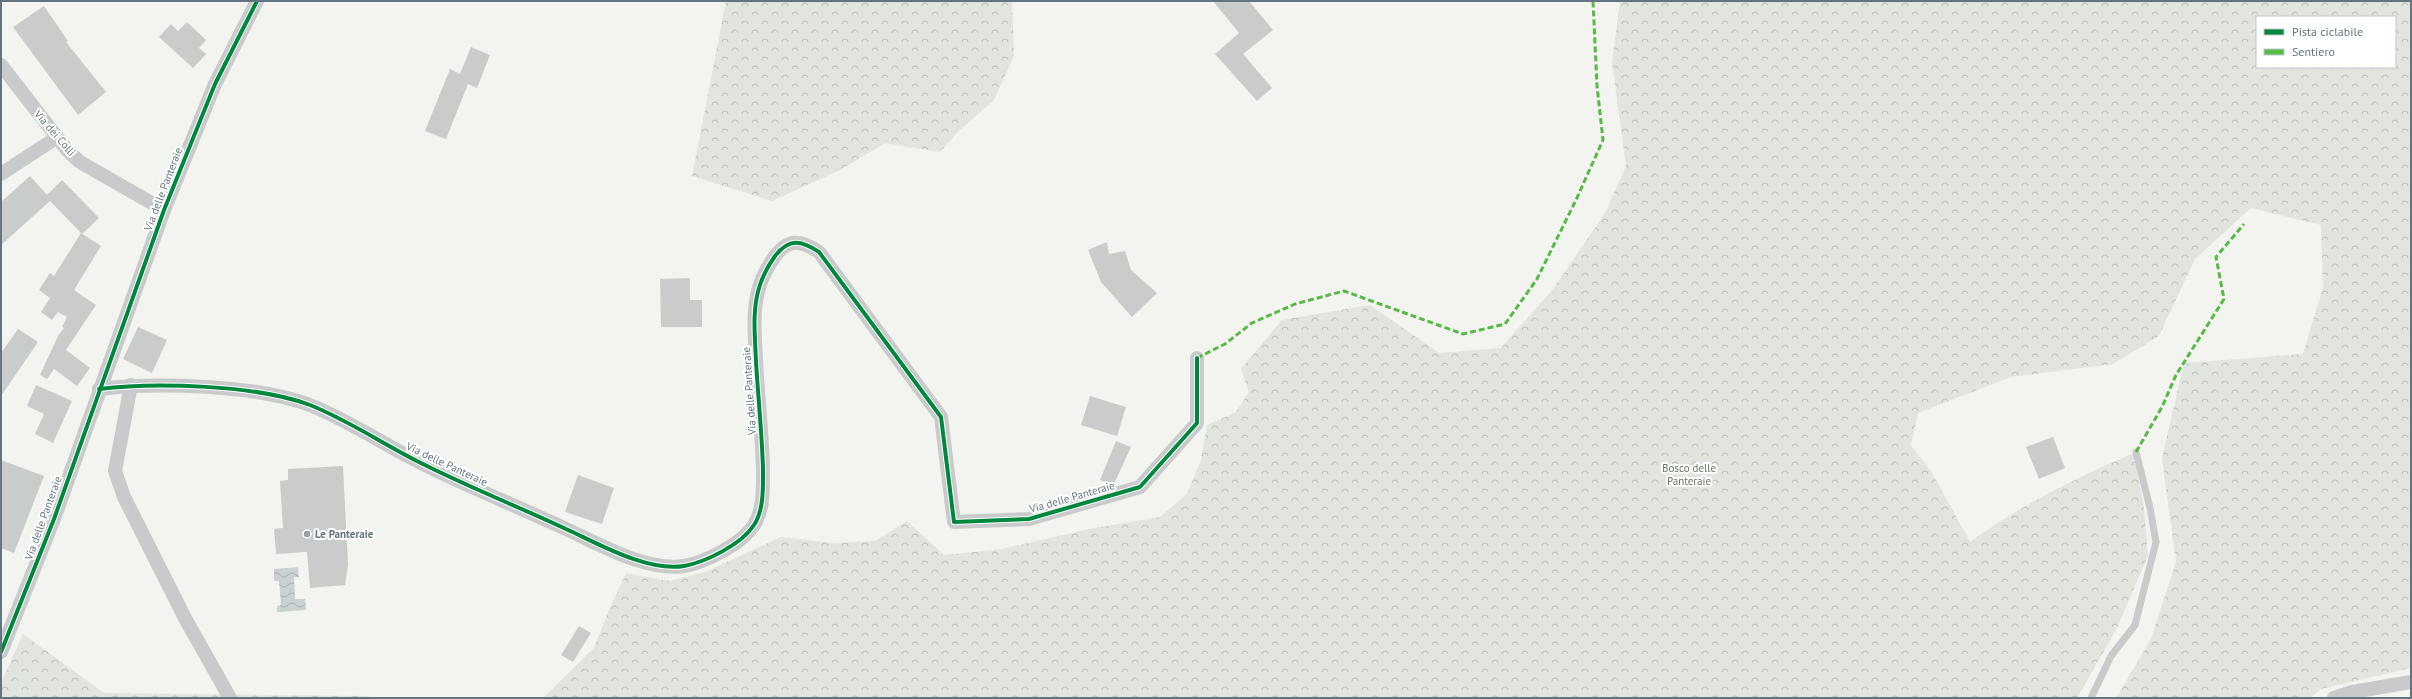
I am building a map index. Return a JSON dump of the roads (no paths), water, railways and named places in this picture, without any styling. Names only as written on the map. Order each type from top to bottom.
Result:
[{"type":"street","name":"Via delle Panteraie","points":[[1,652],[54,519],[99,389],[164,210],[215,84],[257,1]]},
{"type":"street","name":"Via dei Colli","points":[[1,65],[56,138],[80,162],[164,210]]},
{"type":"street","points":[[1,174],[56,138]]},
{"type":"street","name":"Via delle Panteraie","points":[[99,389],[131,385],[261,393],[308,404],[424,465],[597,544],[658,566],[684,566],[719,553],[741,540],[755,524],[762,504],[763,471],[754,325],[758,289],[769,265],[783,247],[793,242],[806,243],[819,252],[942,417],[954,522],[1029,519],[1140,487],[1197,423],[1197,358]]},
{"type":"street","points":[[131,385],[115,471],[124,497],[186,620],[230,698]]},
{"type":"street","points":[[2334,698],[2352,692],[2411,682]]},
{"type":"lane","points":[[2091,698],[2111,656],[2135,625],[2156,542],[2150,508],[2136,452]]},
{"type":"water","points":[[298,567],[299,577],[294,577],[295,599],[305,599],[306,610],[277,612],[277,606],[281,605],[279,581],[274,581],[274,569]]},
{"type":"place","name":"Le Panteraie","points":[[307,534]]},
{"type":"park label","name":"Bosco delle Panteraie","points":[[1689,474]]}]
